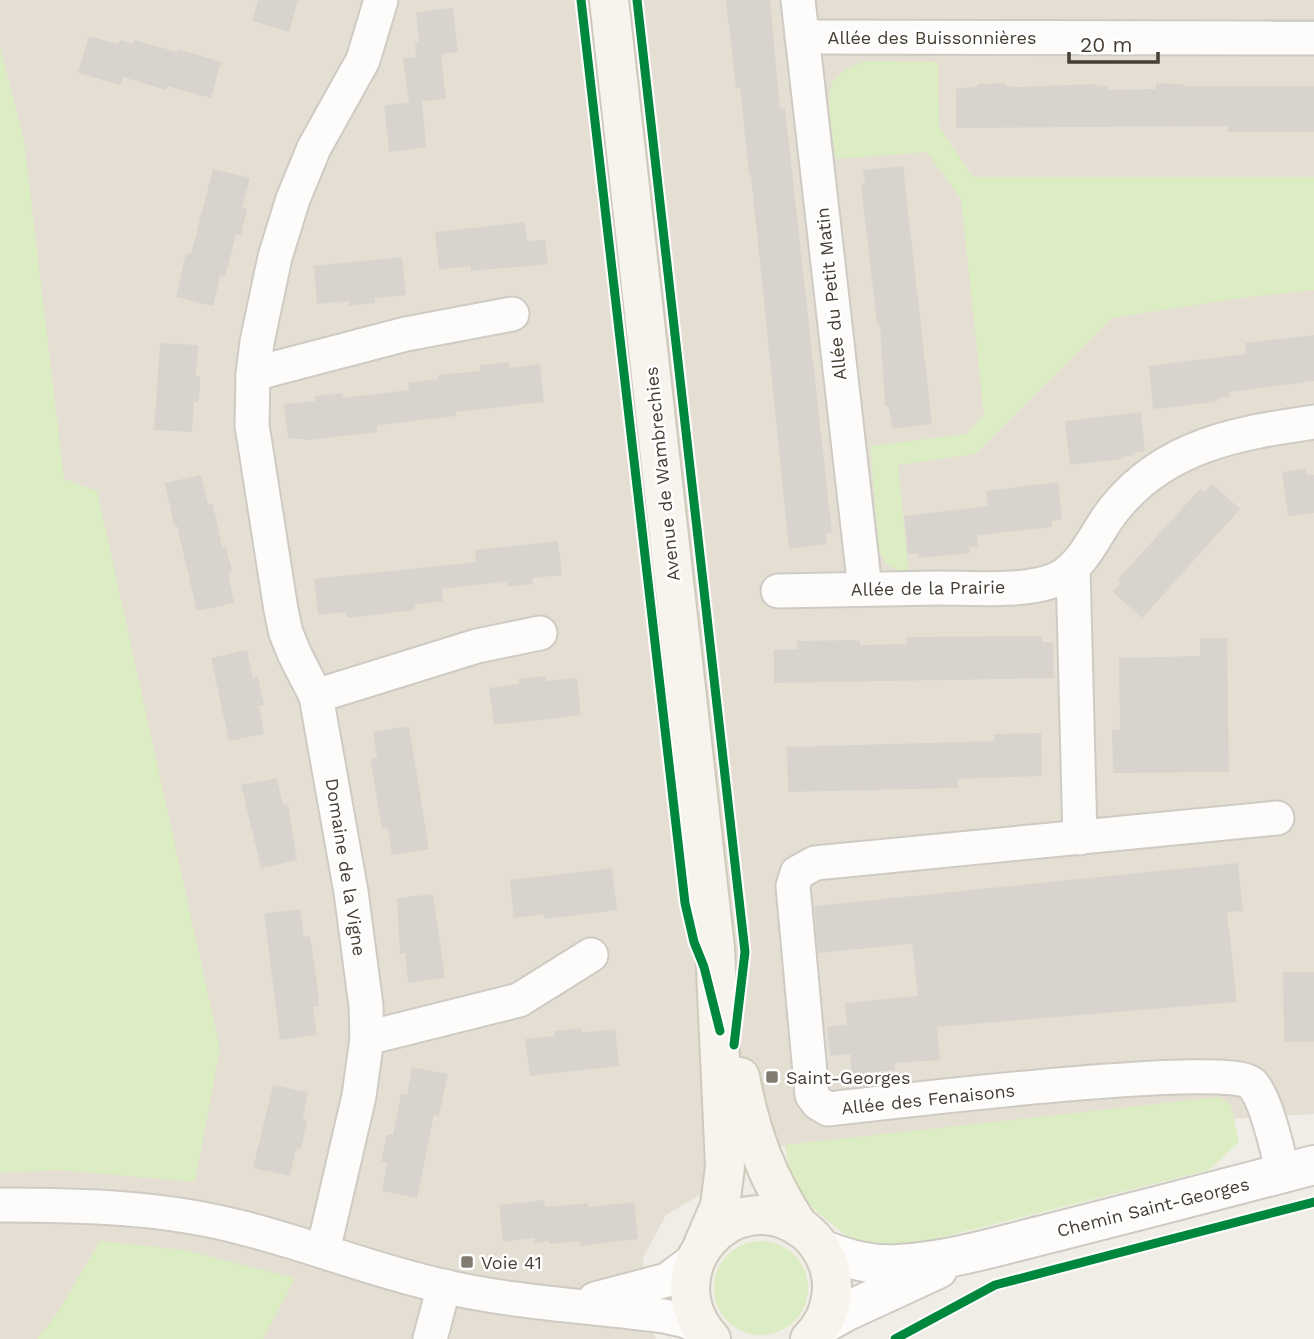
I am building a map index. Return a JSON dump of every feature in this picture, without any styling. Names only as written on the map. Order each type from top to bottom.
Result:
[{"type":"main road","name":"Avenue de Wambrechies","points":[[609,0],[715,948],[725,1167],[720,1206],[690,1277],[689,1295],[694,1313],[706,1334]]},
{"type":"main road","name":"Avenue de Wambrechies","points":[[715,948],[752,1131],[772,1183],[830,1268],[830,1307],[816,1332]]},
{"type":"main road","points":[[700,1251],[724,1226],[749,1217],[775,1217],[810,1238]]},
{"type":"street","name":"Domaine de la Vigne","points":[[323,1251],[359,1096],[366,1038],[366,1006],[362,965],[316,696],[290,644],[281,610],[254,444],[253,374],[261,323],[283,227],[302,173],[363,60],[380,0]]},
{"type":"street","name":"Allée du Petit Matin","points":[[798,0],[865,589]]},
{"type":"street","name":"Allée des Buissonnières","points":[[802,37],[1314,38]]},
{"type":"street","points":[[253,374],[406,334],[513,314]]},
{"type":"street","points":[[1080,838],[1073,568],[1116,506],[1144,479],[1181,454],[1227,438],[1314,422]]},
{"type":"street","name":"Allée de la Prairie","points":[[778,591],[1011,587],[1058,579],[1073,568]]},
{"type":"street","points":[[316,696],[477,646],[540,632]]},
{"type":"street","name":"Allée des Fenaisons","points":[[1277,818],[814,863],[797,873],[793,886],[812,1094],[818,1103],[828,1109],[1147,1078],[1229,1077],[1251,1083],[1299,1169]]},
{"type":"street","points":[[366,1038],[519,1000],[591,955]]},
{"type":"street","name":"Chemin Saint-Georges","points":[[810,1238],[861,1262],[899,1264],[992,1247],[1299,1169]]},
{"type":"street","points":[[0,1205],[109,1208],[167,1213],[242,1227],[402,1276],[444,1286],[502,1297],[664,1316],[686,1321],[706,1334]]},
{"type":"street","name":"Chemin Saint-Georges","points":[[816,1332],[835,1316],[992,1247]]},
{"type":"street","points":[[569,1304],[673,1277],[700,1251]]},
{"type":"street","points":[[430,1339],[444,1286]]},
{"type":"shaded area","points":[[0,0],[1314,0],[1314,1114],[785,1145],[666,1215],[643,1258],[648,1325],[656,1339],[0,1339]]},
{"type":"green space","points":[[0,48],[24,141],[64,479],[97,491],[220,1049],[195,1182],[60,1170],[0,1173]]},
{"type":"green space","points":[[865,61],[938,62],[939,126],[973,177],[1314,177],[1314,290],[1240,298],[1112,318],[975,454],[898,465],[909,575],[886,564],[879,550],[870,446],[966,434],[984,415],[961,199],[927,152],[836,159],[830,120],[830,89],[839,75]]},
{"type":"green space","points":[[1219,1097],[1231,1106],[1239,1142],[1209,1170],[911,1245],[859,1246],[801,1199],[789,1168],[785,1145]]},
{"type":"green space","points":[[100,1241],[184,1250],[295,1278],[263,1339],[37,1339],[56,1315]]},
{"type":"green space","points":[[752,1241],[770,1241],[795,1254],[805,1270],[808,1288],[805,1306],[795,1322],[770,1335],[752,1335],[727,1322],[714,1297],[714,1279],[727,1254]]},
{"type":"building","points":[[258,0],[298,0],[289,32],[252,21]]},
{"type":"building","points":[[726,0],[770,0],[780,109],[785,108],[832,533],[826,533],[827,544],[789,549],[751,175],[740,88],[736,89]]},
{"type":"building","points":[[453,8],[458,52],[441,54],[446,99],[422,101],[426,147],[389,152],[384,105],[409,103],[403,58],[416,57],[415,43],[419,42],[416,12]]},
{"type":"building","points":[[89,36],[118,44],[120,40],[133,44],[134,40],[221,62],[211,98],[167,86],[166,90],[123,77],[121,85],[78,73]]},
{"type":"building","points":[[1006,83],[1006,86],[1017,87],[1097,84],[1108,86],[1108,90],[1156,89],[1156,83],[1184,86],[1314,86],[1314,132],[1228,132],[1228,126],[956,128],[956,89],[978,84]]},
{"type":"building","points":[[903,166],[932,424],[893,429],[888,406],[885,406],[880,325],[877,325],[861,184],[865,183],[863,170]]},
{"type":"building","points":[[213,169],[250,178],[242,208],[247,209],[241,235],[236,234],[225,277],[220,276],[213,306],[176,297],[186,253],[191,254]]},
{"type":"building","points":[[525,222],[527,241],[545,240],[548,264],[471,271],[471,266],[439,270],[435,232]]},
{"type":"building","points":[[402,257],[406,295],[375,298],[375,303],[349,306],[349,301],[317,304],[314,266]]},
{"type":"building","points":[[1314,335],[1314,381],[1229,392],[1230,397],[1218,398],[1218,401],[1153,409],[1149,366],[1246,354],[1245,343]]},
{"type":"building","points":[[160,343],[198,345],[196,376],[200,377],[200,389],[198,402],[194,402],[192,432],[154,430]]},
{"type":"building","points":[[508,362],[509,368],[540,364],[544,402],[455,412],[456,416],[377,425],[377,432],[310,440],[288,438],[284,404],[315,401],[315,396],[343,393],[343,398],[409,390],[408,383],[438,379],[438,375],[481,371],[480,365]]},
{"type":"building","points":[[1141,412],[1145,451],[1132,453],[1133,456],[1121,457],[1122,459],[1070,465],[1065,421]]},
{"type":"building","points":[[1306,469],[1307,475],[1314,475],[1314,513],[1288,516],[1282,472]]},
{"type":"building","points":[[201,475],[208,504],[213,504],[222,547],[226,546],[232,572],[228,573],[234,603],[197,611],[165,483]]},
{"type":"building","points":[[1058,482],[1062,519],[1052,521],[1052,527],[977,535],[978,546],[969,547],[970,553],[919,558],[918,553],[908,554],[904,516],[988,506],[986,491]]},
{"type":"building","points":[[1212,484],[1240,509],[1142,618],[1113,592],[1121,583],[1118,579],[1200,489],[1204,492]]},
{"type":"building","points":[[558,541],[562,575],[533,578],[533,584],[508,587],[507,581],[442,589],[443,601],[415,605],[415,610],[347,618],[346,612],[318,615],[314,579],[476,562],[475,550]]},
{"type":"building","points":[[1042,636],[1042,642],[1053,642],[1054,678],[774,683],[774,650],[798,649],[797,641],[860,640],[860,645],[907,644],[907,637]]},
{"type":"building","points":[[1200,638],[1227,638],[1229,772],[1113,773],[1112,730],[1120,730],[1119,658],[1200,656]]},
{"type":"building","points":[[247,650],[253,678],[258,677],[264,705],[259,706],[264,734],[229,741],[211,658]]},
{"type":"building","points":[[545,676],[546,681],[577,678],[581,715],[494,725],[489,688],[519,684],[519,679]]},
{"type":"building","points":[[409,726],[429,849],[392,855],[388,828],[382,829],[370,760],[377,758],[373,732]]},
{"type":"building","points":[[1041,733],[1042,776],[958,779],[958,788],[788,792],[787,747],[994,741],[994,734]]},
{"type":"building","points":[[277,778],[283,805],[288,804],[297,860],[261,868],[241,785]]},
{"type":"building","points":[[1238,863],[1243,911],[1227,912],[1237,1002],[937,1027],[940,1060],[894,1063],[895,1070],[852,1074],[850,1054],[830,1056],[827,1027],[847,1025],[845,1003],[918,996],[912,944],[818,953],[814,906]]},
{"type":"building","points":[[612,868],[617,910],[545,919],[544,914],[514,918],[510,880]]},
{"type":"building","points":[[433,894],[445,978],[408,983],[405,953],[400,954],[397,898]]},
{"type":"building","points":[[300,909],[304,937],[310,936],[318,991],[319,1006],[313,1007],[317,1035],[280,1040],[264,913]]},
{"type":"building","points":[[1283,972],[1314,972],[1314,1042],[1284,1042]]},
{"type":"building","points":[[581,1028],[582,1033],[615,1029],[619,1066],[530,1076],[525,1039],[555,1036],[554,1031]]},
{"type":"building","points":[[412,1067],[448,1074],[439,1116],[434,1115],[417,1198],[382,1191],[387,1163],[381,1162],[387,1134],[393,1135],[401,1094],[407,1095]]},
{"type":"building","points":[[273,1085],[308,1092],[303,1120],[307,1121],[301,1149],[296,1148],[290,1176],[253,1168]]},
{"type":"building","points":[[544,1200],[545,1207],[588,1203],[589,1207],[634,1202],[638,1239],[580,1246],[579,1241],[535,1243],[534,1238],[503,1242],[499,1205]]},
{"type":"cycle path","points":[[581,0],[685,903],[720,1031]]},
{"type":"cycle path","points":[[637,0],[745,952],[734,1045]]},
{"type":"cycle path","points":[[895,1339],[995,1285],[1314,1202]]},
{"type":"place","name":"Saint-Georges","points":[[772,1077]]},
{"type":"place","name":"Voie 41","points":[[467,1262]]}]
